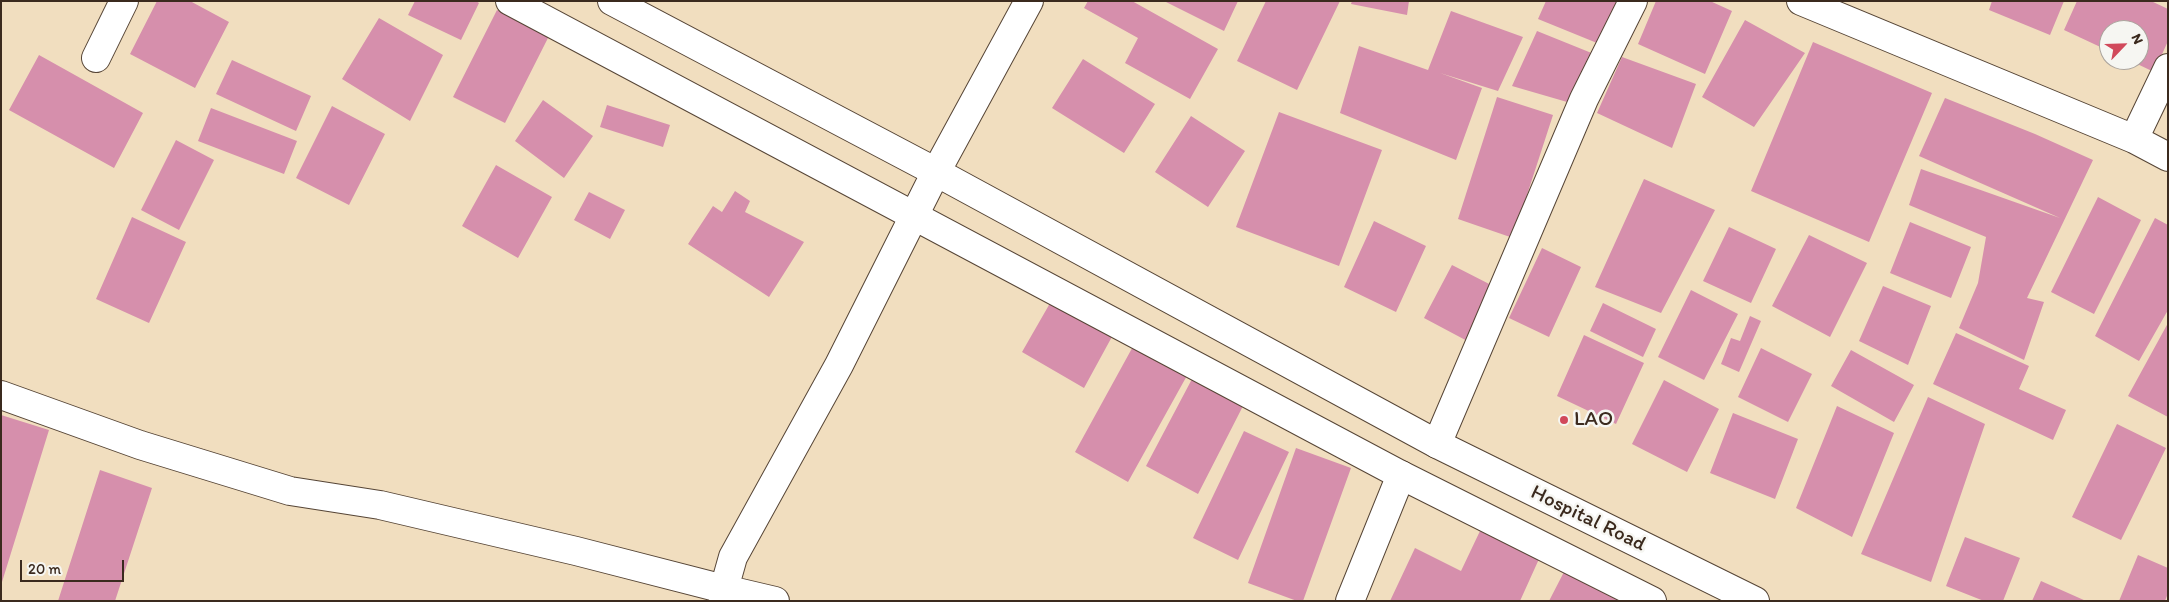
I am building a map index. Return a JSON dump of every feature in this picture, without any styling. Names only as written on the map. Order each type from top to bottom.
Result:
[{"type":"street","points":[[96,58],[124,1]]},
{"type":"street","name":"Hospital Road","points":[[510,1],[1401,475],[1652,601]]},
{"type":"street","name":"Hospital Road","points":[[612,1],[936,172],[1429,440],[1755,601]]},
{"type":"street","points":[[723,595],[733,557],[839,365],[936,172],[1029,1]]},
{"type":"street","points":[[1429,440],[1580,108],[1633,1]]},
{"type":"street","points":[[1801,1],[2134,139],[2168,157]]},
{"type":"street","points":[[2134,139],[2168,68]]},
{"type":"street","points":[[1,395],[140,445],[290,491],[380,506],[576,550],[723,595],[775,601]]},
{"type":"street","points":[[1350,601],[1401,475]]},
{"type":"building","points":[[157,1],[190,1],[229,22],[195,88],[130,54]]},
{"type":"building","points":[[415,1],[476,1],[479,3],[461,40],[408,15]]},
{"type":"building","points":[[1088,1],[1132,1],[1218,49],[1190,99],[1125,63],[1138,38],[1084,8]]},
{"type":"building","points":[[1164,1],[1238,1],[1224,31]]},
{"type":"building","points":[[1266,1],[1340,1],[1297,90],[1237,61]]},
{"type":"building","points":[[1352,1],[1409,1],[1407,15],[1351,4]]},
{"type":"building","points":[[1546,1],[1624,1],[1597,43],[1538,19]]},
{"type":"building","points":[[1656,1],[1710,1],[1732,11],[1705,74],[1638,44]]},
{"type":"building","points":[[1992,1],[2064,1],[2050,35],[1989,10]]},
{"type":"building","points":[[2077,1],[2151,1],[2168,9],[2168,41],[2154,72],[2149,70],[2149,20],[2099,20],[2099,46],[2064,30]]},
{"type":"building","points":[[497,10],[549,36],[505,123],[453,97]]},
{"type":"building","points":[[1451,11],[1523,37],[1498,91],[1440,73],[1482,88],[1456,160],[1340,113],[1359,46],[1428,70]]},
{"type":"building","points":[[379,18],[443,55],[410,121],[342,79]]},
{"type":"building","points":[[1745,20],[1805,53],[1754,127],[1702,97]]},
{"type":"building","points":[[1537,31],[1594,54],[1574,104],[1512,86]]},
{"type":"building","points":[[1813,42],[1932,93],[1869,242],[1751,191]]},
{"type":"building","points":[[39,55],[143,113],[114,168],[9,110]]},
{"type":"building","points":[[1622,57],[1696,84],[1672,148],[1597,113]]},
{"type":"building","points":[[1083,59],[1155,104],[1124,153],[1052,108]]},
{"type":"building","points":[[232,60],[311,96],[296,131],[216,94]]},
{"type":"building","points":[[1497,97],[1553,115],[1513,238],[1458,219]]},
{"type":"building","points":[[1945,98],[2035,134],[2093,160],[2027,298],[2044,302],[2024,360],[1959,328],[1978,283],[1986,237],[1909,205],[1921,169],[2060,218],[1919,156]]},
{"type":"building","points":[[543,100],[593,136],[564,178],[515,141]]},
{"type":"building","points":[[607,105],[670,125],[663,147],[600,127]]},
{"type":"building","points":[[332,106],[385,134],[349,205],[296,178]]},
{"type":"building","points":[[211,108],[297,141],[284,174],[198,141]]},
{"type":"building","points":[[1279,112],[1382,150],[1339,266],[1236,227]]},
{"type":"building","points":[[1191,116],[1245,151],[1208,207],[1155,172]]},
{"type":"building","points":[[176,140],[214,160],[179,230],[141,210]]},
{"type":"building","points":[[496,165],[552,197],[518,258],[462,226]]},
{"type":"building","points":[[1644,179],[1715,210],[1661,313],[1595,287]]},
{"type":"building","points":[[735,191],[750,201],[745,212],[804,242],[769,297],[688,244],[713,206],[722,212]]},
{"type":"building","points":[[589,192],[625,210],[610,239],[574,220]]},
{"type":"building","points":[[2098,197],[2141,220],[2094,314],[2051,292]]},
{"type":"building","points":[[132,217],[186,242],[149,323],[96,299]]},
{"type":"building","points":[[2155,218],[2168,225],[2168,310],[2139,361],[2095,336]]},
{"type":"building","points":[[1374,221],[1426,246],[1396,312],[1344,287]]},
{"type":"building","points":[[1910,222],[1971,247],[1951,298],[1890,273]]},
{"type":"building","points":[[1729,227],[1776,249],[1751,303],[1703,281]]},
{"type":"building","points":[[1809,235],[1867,263],[1830,337],[1772,306]]},
{"type":"building","points":[[1542,248],[1581,267],[1549,337],[1509,318]]},
{"type":"building","points":[[1452,265],[1499,289],[1471,343],[1424,318]]},
{"type":"building","points":[[1883,286],[1931,306],[1908,365],[1859,341]]},
{"type":"building","points":[[1691,290],[1738,314],[1704,380],[1658,357]]},
{"type":"building","points":[[1053,298],[1114,333],[1084,388],[1022,352]]},
{"type":"building","points":[[1603,303],[1656,329],[1643,357],[1590,331]]},
{"type":"building","points":[[1750,316],[1761,321],[1739,372],[1721,364],[1731,338],[1740,341]]},
{"type":"building","points":[[2168,323],[2168,417],[2128,396]]},
{"type":"building","points":[[1956,333],[2029,366],[2019,389],[2066,410],[2053,440],[1933,384]]},
{"type":"building","points":[[1584,335],[1644,363],[1616,424],[1557,396]]},
{"type":"building","points":[[1136,341],[1189,372],[1128,482],[1075,452]]},
{"type":"building","points":[[1761,348],[1812,374],[1788,422],[1738,397]]},
{"type":"building","points":[[1851,350],[1914,385],[1894,422],[1831,386]]},
{"type":"building","points":[[1192,379],[1243,406],[1198,494],[1146,466]]},
{"type":"building","points":[[1664,380],[1719,409],[1687,472],[1632,444]]},
{"type":"building","points":[[1928,397],[1985,424],[1931,582],[1861,554]]},
{"type":"building","points":[[1837,406],[1894,433],[1852,537],[1796,508]]},
{"type":"building","points":[[1733,413],[1798,439],[1775,499],[1710,473]]},
{"type":"building","points":[[1,415],[49,430],[2,582],[1,582]]},
{"type":"building","points":[[2117,424],[2166,448],[2121,540],[2072,517]]},
{"type":"building","points":[[1244,431],[1289,452],[1238,560],[1193,538]]},
{"type":"building","points":[[1296,448],[1351,468],[1303,601],[1297,601],[1248,583]]},
{"type":"building","points":[[100,470],[152,488],[115,601],[58,601]]},
{"type":"building","points":[[1480,531],[1539,559],[1520,601],[1390,601],[1415,548],[1461,571]]},
{"type":"building","points":[[1965,537],[2020,558],[2003,601],[1984,601],[1946,586]]},
{"type":"building","points":[[2138,555],[2168,568],[2168,593],[2165,601],[2119,601]]},
{"type":"building","points":[[1565,570],[1623,601],[1549,601]]},
{"type":"building","points":[[2041,581],[2086,601],[2032,601]]},
{"type":"place","name":"LAO","points":[[1564,420]]}]
